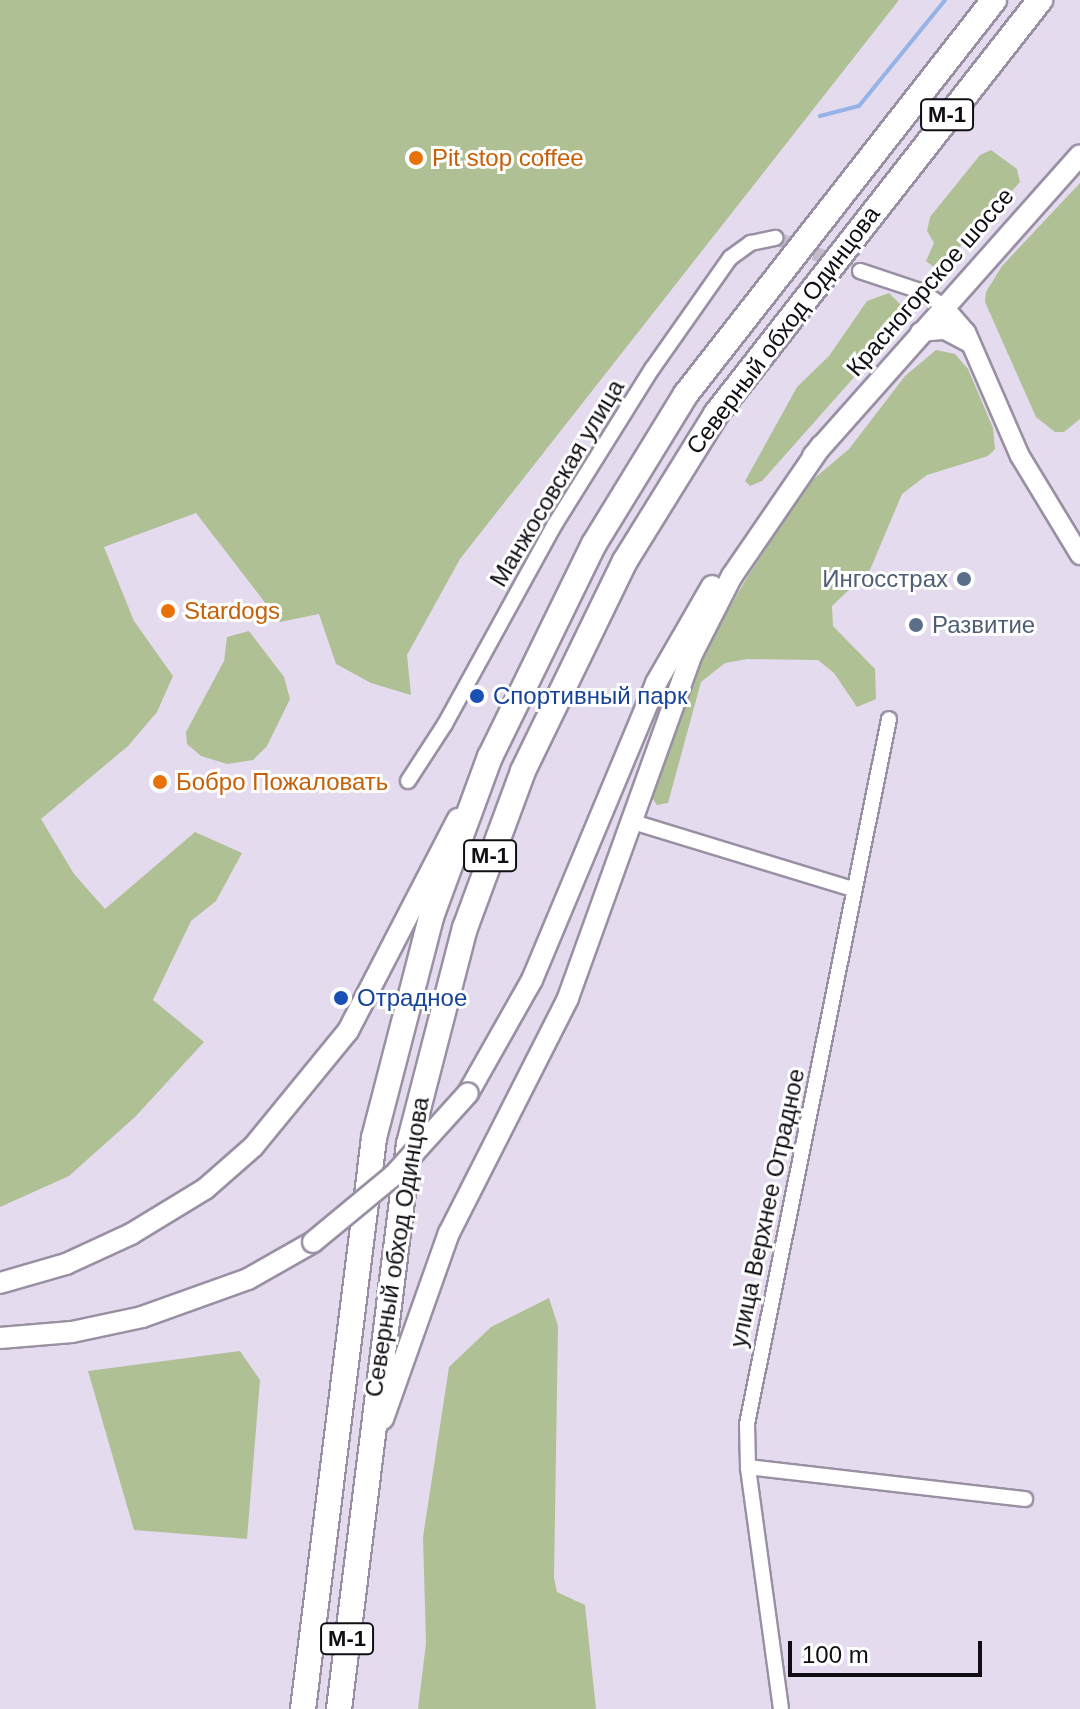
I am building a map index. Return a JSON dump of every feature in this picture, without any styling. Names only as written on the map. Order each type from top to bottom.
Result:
[{"type":"highway","name":"Северный обход Одинцова","points":[[303,1709],[374,1138],[431,917],[490,757],[594,544],[686,394],[994,0]]},
{"type":"highway","name":"Северный обход Одинцова","points":[[339,1709],[391,1258],[421,1089],[465,928],[547,717],[625,561],[716,414],[1040,0]]},
{"type":"main road","points":[[1049,185],[1080,148]]},
{"type":"main road","name":"Красногорское шоссе","points":[[821,446],[1049,185],[1080,155]]},
{"type":"main road","points":[[355,1570],[382,1420],[412,1325],[449,1233],[568,998],[675,694],[711,613],[821,446]]},
{"type":"main road","points":[[0,1338],[72,1332],[153,1313],[248,1279],[313,1242],[404,1166],[468,1093],[532,980],[637,724],[676,644],[748,536],[821,446]]},
{"type":"main road","points":[[0,1283],[66,1264],[188,1201],[236,1163],[307,1086],[348,1031],[490,757]]},
{"type":"street","name":"Манжосовская улица","points":[[408,781],[445,724],[555,524],[652,369],[730,258],[751,243],[775,238]]},
{"type":"street","points":[[860,271],[923,292],[956,317],[1041,498],[1080,555]]},
{"type":"street","points":[[920,332],[954,332],[976,354]]},
{"type":"street","name":"улица Верхнее Отрадное","points":[[781,1709],[748,1467],[752,1383],[889,719]]},
{"type":"street","points":[[630,821],[853,889]]},
{"type":"street","points":[[748,1467],[1025,1499]]},
{"type":"green space","points":[[0,0],[899,0],[460,559],[407,655],[411,695],[371,683],[336,664],[319,614],[280,622],[196,513],[104,547],[134,621],[173,676],[157,712],[128,746],[41,819],[74,874],[105,909],[195,832],[242,853],[216,901],[191,921],[153,1000],[204,1042],[135,1117],[69,1176],[0,1207]]},
{"type":"green space","points":[[991,150],[1017,169],[1020,182],[938,270],[926,261],[934,243],[927,231],[930,217],[980,155]]},
{"type":"green space","points":[[1080,183],[1080,419],[1064,432],[1055,432],[1036,417],[985,302],[986,292],[1002,266]]},
{"type":"green space","points":[[889,293],[903,307],[896,330],[762,481],[750,486],[745,481],[797,387],[829,356],[867,301]]},
{"type":"green space","points":[[936,350],[955,354],[968,369],[993,428],[995,449],[988,456],[927,475],[902,494],[870,570],[832,606],[833,626],[875,669],[876,699],[857,707],[834,673],[818,660],[747,659],[725,663],[701,682],[668,803],[657,805],[651,796],[698,661],[748,576],[810,482],[849,449],[905,376]]},
{"type":"green space","points":[[249,631],[284,677],[290,699],[267,746],[253,760],[227,764],[201,756],[187,744],[186,732],[224,661],[227,637]]},
{"type":"green space","points":[[549,1298],[558,1326],[554,1578],[557,1592],[585,1605],[596,1709],[418,1709],[426,1643],[423,1537],[449,1367],[491,1327]]},
{"type":"green space","points":[[240,1351],[260,1380],[247,1539],[134,1530],[88,1371]]},
{"type":"waterway","points":[[820,116],[859,106],[945,0]]},
{"type":"tunnel","points":[[775,238],[860,271]]},
{"type":"place","name":"Pit stop coffee","points":[[416,158]]},
{"type":"place","name":"Ингосстрах","points":[[964,579]]},
{"type":"place","name":"Stardogs","points":[[168,611]]},
{"type":"place","name":"Развитие","points":[[916,625]]},
{"type":"place","name":"Спортивный парк","points":[[477,696]]},
{"type":"place","name":"Бобро Пожаловать","points":[[160,782]]},
{"type":"place","name":"Отрадное","points":[[341,998]]}]
